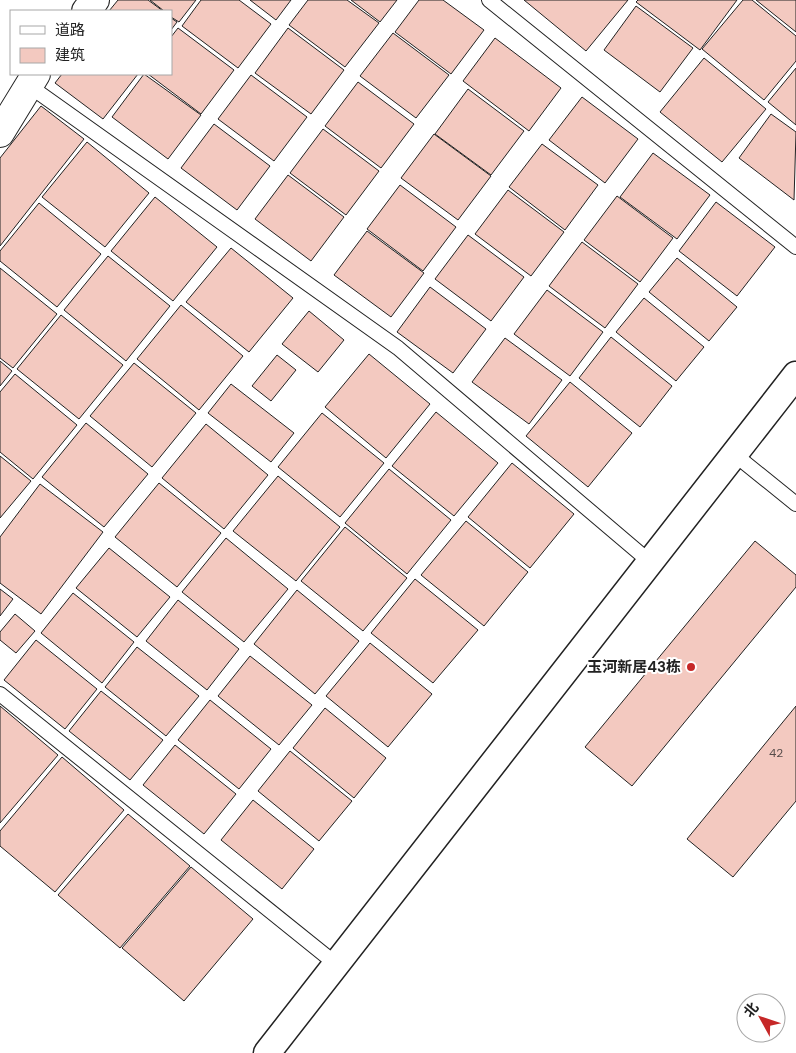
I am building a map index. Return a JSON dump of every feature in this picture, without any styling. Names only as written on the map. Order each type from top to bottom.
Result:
[{"type":"street","points":[[87,10],[95,0]]},
{"type":"street","points":[[0,133],[32,79]]},
{"type":"street","points":[[266,1053],[796,375]]},
{"type":"lane","points":[[489,0],[796,247]]},
{"type":"lane","points":[[32,79],[398,348],[650,562]]},
{"type":"lane","points":[[734,454],[796,504]]},
{"type":"lane","points":[[0,694],[336,964]]},
{"type":"building","points":[[118,0],[148,0],[162,10],[110,10]]},
{"type":"building","points":[[150,0],[196,0],[179,22],[172,18],[172,10],[163,10]]},
{"type":"building","points":[[201,0],[239,0],[271,24],[238,68],[182,26]]},
{"type":"building","points":[[250,0],[291,0],[276,20]]},
{"type":"building","points":[[308,0],[347,0],[379,23],[345,67],[289,25]]},
{"type":"building","points":[[351,0],[397,0],[380,22]]},
{"type":"building","points":[[419,0],[443,0],[484,30],[451,74],[395,32]]},
{"type":"building","points":[[524,0],[628,0],[586,51]]},
{"type":"building","points":[[638,0],[737,0],[700,50],[636,2]]},
{"type":"building","points":[[743,0],[752,0],[796,36],[796,61],[764,100],[702,49]]},
{"type":"building","points":[[756,0],[796,0],[796,32]]},
{"type":"building","points":[[636,6],[693,48],[660,92],[604,50]]},
{"type":"building","points":[[172,19],[177,22],[172,29]]},
{"type":"building","points":[[178,28],[234,70],[201,114],[149,75],[172,75],[172,36]]},
{"type":"building","points":[[288,28],[344,70],[311,114],[255,73]]},
{"type":"building","points":[[393,33],[449,75],[416,118],[360,76]]},
{"type":"building","points":[[495,38],[561,88],[529,131],[463,81]]},
{"type":"building","points":[[704,58],[766,109],[722,162],[660,112]]},
{"type":"building","points":[[796,68],[796,125],[768,102]]},
{"type":"building","points":[[61,75],[137,75],[103,119],[55,83]]},
{"type":"building","points":[[143,75],[201,115],[168,159],[112,117]]},
{"type":"building","points":[[251,75],[307,117],[274,161],[218,119]]},
{"type":"building","points":[[358,82],[414,124],[381,168],[325,126]]},
{"type":"building","points":[[468,89],[524,131],[491,175],[435,134]]},
{"type":"building","points":[[582,97],[638,139],[605,183],[549,140]]},
{"type":"building","points":[[41,106],[84,139],[0,246],[0,158]]},
{"type":"building","points":[[771,114],[796,132],[794,200],[739,158]]},
{"type":"building","points":[[214,124],[270,166],[237,210],[181,168]]},
{"type":"building","points":[[323,129],[379,171],[346,215],[290,173]]},
{"type":"building","points":[[434,134],[491,176],[458,220],[401,178]]},
{"type":"building","points":[[87,142],[149,193],[105,247],[42,197]]},
{"type":"building","points":[[542,144],[598,185],[565,230],[509,187]]},
{"type":"building","points":[[653,153],[710,195],[677,239],[620,197]]},
{"type":"building","points":[[288,175],[344,217],[311,261],[255,219]]},
{"type":"building","points":[[400,185],[456,227],[423,271],[367,229]]},
{"type":"building","points":[[508,190],[564,232],[531,276],[475,234]]},
{"type":"building","points":[[617,196],[673,238],[640,282],[584,240]]},
{"type":"building","points":[[155,197],[217,247],[173,301],[111,251]]},
{"type":"building","points":[[716,202],[775,247],[737,296],[679,251]]},
{"type":"building","points":[[39,203],[101,254],[57,307],[0,261],[0,251]]},
{"type":"building","points":[[367,231],[424,273],[391,317],[334,275]]},
{"type":"building","points":[[468,235],[524,277],[491,321],[435,279]]},
{"type":"building","points":[[582,242],[638,284],[605,328],[549,286]]},
{"type":"building","points":[[231,248],[293,298],[249,352],[186,302]]},
{"type":"building","points":[[108,256],[170,306],[126,361],[64,310]]},
{"type":"building","points":[[677,258],[737,307],[709,341],[649,292]]},
{"type":"building","points":[[0,268],[57,314],[13,368],[0,358]]},
{"type":"building","points":[[430,287],[486,329],[453,373],[397,332]]},
{"type":"building","points":[[547,290],[603,332],[570,376],[514,334]]},
{"type":"building","points":[[644,298],[704,347],[676,381],[616,332]]},
{"type":"building","points":[[181,305],[243,356],[199,410],[137,359]]},
{"type":"building","points":[[309,311],[344,340],[318,372],[282,344]]},
{"type":"building","points":[[61,315],[123,365],[79,419],[17,369]]},
{"type":"building","points":[[611,337],[672,386],[640,427],[579,378]]},
{"type":"building","points":[[505,338],[562,380],[529,424],[472,382]]},
{"type":"building","points":[[369,354],[430,404],[386,458],[325,407]]},
{"type":"building","points":[[277,355],[296,370],[271,401],[252,386]]},
{"type":"building","points":[[0,361],[12,371],[0,386]]},
{"type":"building","points":[[134,363],[196,413],[152,467],[90,416]]},
{"type":"building","points":[[15,374],[77,425],[33,479],[0,452],[0,392]]},
{"type":"building","points":[[570,382],[632,433],[588,487],[526,436]]},
{"type":"building","points":[[231,384],[294,433],[271,462],[208,413]]},
{"type":"building","points":[[436,412],[498,463],[454,516],[392,466]]},
{"type":"building","points":[[322,413],[384,463],[340,517],[278,467]]},
{"type":"building","points":[[86,423],[148,474],[104,527],[42,477]]},
{"type":"building","points":[[206,424],[268,475],[224,529],[162,478]]},
{"type":"building","points":[[0,456],[31,481],[0,518]]},
{"type":"building","points":[[512,463],[574,514],[530,568],[468,517]]},
{"type":"building","points":[[389,469],[451,520],[407,574],[345,523]]},
{"type":"building","points":[[278,476],[340,527],[296,581],[233,531]]},
{"type":"building","points":[[159,483],[221,533],[177,587],[115,537]]},
{"type":"building","points":[[40,484],[103,532],[41,614],[0,583],[0,537]]},
{"type":"building","points":[[466,521],[528,572],[484,626],[421,575]]},
{"type":"building","points":[[345,527],[407,578],[363,631],[301,581]]},
{"type":"building","points":[[226,538],[288,589],[244,642],[182,592]]},
{"type":"building","name":"玉河新居43栋","points":[[755,541],[796,575],[796,587],[632,786],[585,747]]},
{"type":"building","points":[[109,548],[170,597],[137,637],[76,588]]},
{"type":"building","points":[[415,579],[478,630],[433,683],[371,633]]},
{"type":"building","points":[[0,589],[13,599],[0,616]]},
{"type":"building","points":[[297,590],[359,641],[315,694],[254,644]]},
{"type":"building","points":[[73,593],[134,642],[102,683],[41,633]]},
{"type":"building","points":[[178,600],[239,649],[207,690],[146,641]]},
{"type":"building","points":[[15,614],[35,631],[16,653],[0,640],[0,632]]},
{"type":"building","points":[[36,640],[97,689],[65,729],[4,680]]},
{"type":"building","points":[[370,643],[432,694],[388,747],[326,696]]},
{"type":"building","points":[[137,647],[199,696],[166,736],[105,687]]},
{"type":"building","points":[[250,656],[312,705],[279,745],[218,696]]},
{"type":"building","points":[[101,691],[163,740],[130,780],[69,731]]},
{"type":"building","points":[[210,700],[271,749],[239,789],[178,740]]},
{"type":"building","points":[[0,706],[58,755],[0,823]]},
{"type":"building","points":[[796,706],[796,801],[733,877],[687,839]]},
{"type":"building","points":[[325,708],[386,758],[354,798],[293,748]]},
{"type":"building","points":[[175,745],[236,794],[204,834],[143,785]]},
{"type":"building","points":[[290,751],[352,801],[319,841],[258,791]]},
{"type":"building","points":[[62,757],[124,810],[55,892],[0,846],[0,831]]},
{"type":"building","points":[[253,800],[314,849],[282,889],[221,840]]},
{"type":"building","points":[[128,814],[190,866],[120,948],[58,895]]},
{"type":"building","points":[[191,867],[253,919],[184,1001],[122,948]]},
{"type":"place","name":"玉河新居43栋","points":[[691,667]]}]
